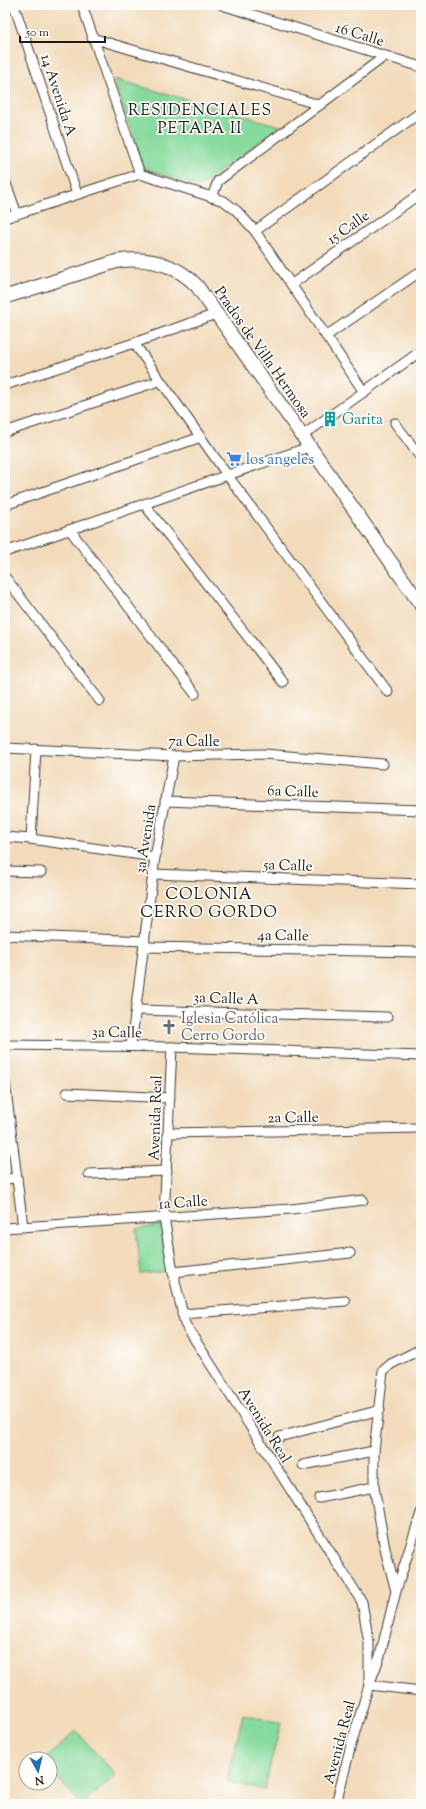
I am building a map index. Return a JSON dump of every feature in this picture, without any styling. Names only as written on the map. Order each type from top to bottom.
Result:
[{"type":"main road","name":"Prados de Villa Hermosa","points":[[5,297],[118,261],[144,259],[158,262],[184,274],[197,286],[421,605]]},
{"type":"street","name":"14 Avenida A","points":[[14,5],[77,194]]},
{"type":"street","points":[[82,5],[92,38],[140,174]]},
{"type":"street","name":"16 Calle","points":[[222,5],[421,67]]},
{"type":"street","points":[[92,38],[320,105]]},
{"type":"street","points":[[212,197],[218,181],[385,56]]},
{"type":"street","points":[[255,232],[421,112]]},
{"type":"street","points":[[5,218],[140,174],[224,201],[237,211],[255,232],[292,284],[364,392]]},
{"type":"street","points":[[5,180],[17,214]]},
{"type":"street","name":"15 Calle","points":[[292,284],[421,193]]},
{"type":"street","points":[[326,336],[421,271]]},
{"type":"street","points":[[5,385],[134,343],[216,314]]},
{"type":"street","points":[[134,343],[159,381],[228,476],[388,692]]},
{"type":"street","points":[[302,436],[421,352]]},
{"type":"street","points":[[5,432],[159,381]]},
{"type":"street","points":[[395,423],[417,444],[421,458]]},
{"type":"street","points":[[5,505],[201,437]]},
{"type":"street","points":[[5,552],[310,447]]},
{"type":"street","points":[[144,504],[283,682]]},
{"type":"street","points":[[70,530],[195,694]]},
{"type":"street","points":[[5,577],[100,701]]},
{"type":"street","name":"7a Calle","points":[[5,748],[174,756],[265,754],[383,764]]},
{"type":"street","points":[[31,838],[36,749]]},
{"type":"street","name":"3a Avenida","points":[[131,1046],[137,1010],[153,874],[174,756]]},
{"type":"street","name":"6a Calle","points":[[165,801],[421,810]]},
{"type":"street","points":[[5,837],[31,838],[156,857]]},
{"type":"street","points":[[5,872],[41,872]]},
{"type":"street","name":"5a Calle","points":[[153,874],[421,884]]},
{"type":"street","name":"4a Calle","points":[[5,936],[145,944],[421,952]]},
{"type":"street","name":"3a Calle A","points":[[137,1010],[387,1017]]},
{"type":"street","name":"3a Calle","points":[[5,1045],[172,1047],[421,1056]]},
{"type":"street","name":"Avenida Real","points":[[172,1047],[164,1217],[173,1272],[185,1324],[362,1602],[369,1643],[369,1685],[351,1745],[336,1804]]},
{"type":"street","points":[[5,1082],[7,1113],[23,1227]]},
{"type":"street","points":[[67,1094],[170,1098]]},
{"type":"street","name":"2a Calle","points":[[168,1133],[419,1128]]},
{"type":"street","points":[[89,1174],[167,1171]]},
{"type":"street","points":[[5,1180],[17,1178]]},
{"type":"street","name":"1a Calle","points":[[5,1228],[291,1209],[363,1200]]},
{"type":"street","points":[[173,1272],[350,1254]]},
{"type":"street","points":[[182,1314],[345,1301]]},
{"type":"street","points":[[396,1591],[385,1549],[374,1487],[374,1451],[380,1410],[383,1371],[385,1368],[421,1349]]},
{"type":"street","points":[[279,1437],[380,1410]]},
{"type":"street","points":[[303,1465],[374,1451]]},
{"type":"street","points":[[319,1498],[374,1487]]},
{"type":"street","points":[[421,1513],[396,1591],[380,1656],[369,1685],[421,1691]]},
{"type":"green space","points":[[114,79],[280,126],[199,187],[143,168]]},
{"type":"green space","points":[[161,1225],[167,1271],[141,1274],[136,1229]]},
{"type":"green space","points":[[243,1714],[281,1723],[264,1790],[227,1781]]},
{"type":"green space","points":[[76,1731],[116,1775],[83,1804],[81,1804],[58,1779],[58,1751],[54,1751]]},
{"type":"place","name":"Garita","points":[[330,419]]},
{"type":"place","name":"los angeles","points":[[234,459]]},
{"type":"place","name":"Iglesia Católica Cerro Gordo","points":[[169,1027]]},
{"type":"district","name":"RESIDENCIALES PETAPA II","points":[[200,118]]},
{"type":"district","name":"COLONIA CERRO GORDO","points":[[209,902]]}]
